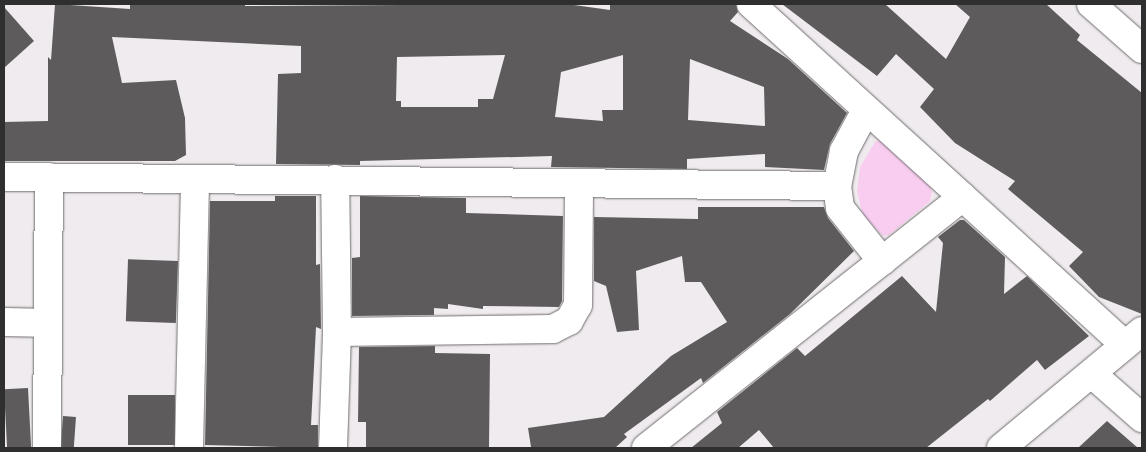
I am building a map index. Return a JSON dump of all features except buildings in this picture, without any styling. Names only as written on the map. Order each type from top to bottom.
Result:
[{"type":"street","points":[[751,4],[963,197],[1134,338],[1001,448]]},
{"type":"street","points":[[1091,4],[1142,49]]},
{"type":"street","points":[[866,110],[844,151],[837,186],[840,208],[882,261]]},
{"type":"street","points":[[4,176],[837,186]]},
{"type":"street","points":[[47,448],[49,177]]},
{"type":"street","points":[[189,448],[195,179]]},
{"type":"street","points":[[333,448],[337,332],[335,179]]},
{"type":"street","points":[[337,332],[553,329],[570,321],[578,305],[579,183]]},
{"type":"street","points":[[646,448],[963,197]]},
{"type":"street","points":[[4,322],[47,322]]},
{"type":"street","points":[[1092,374],[1142,418]]},
{"type":"shaded area","points":[[880,140],[930,186],[932,192],[930,201],[889,235],[883,236],[863,215],[857,191],[860,167],[875,142]]}]
